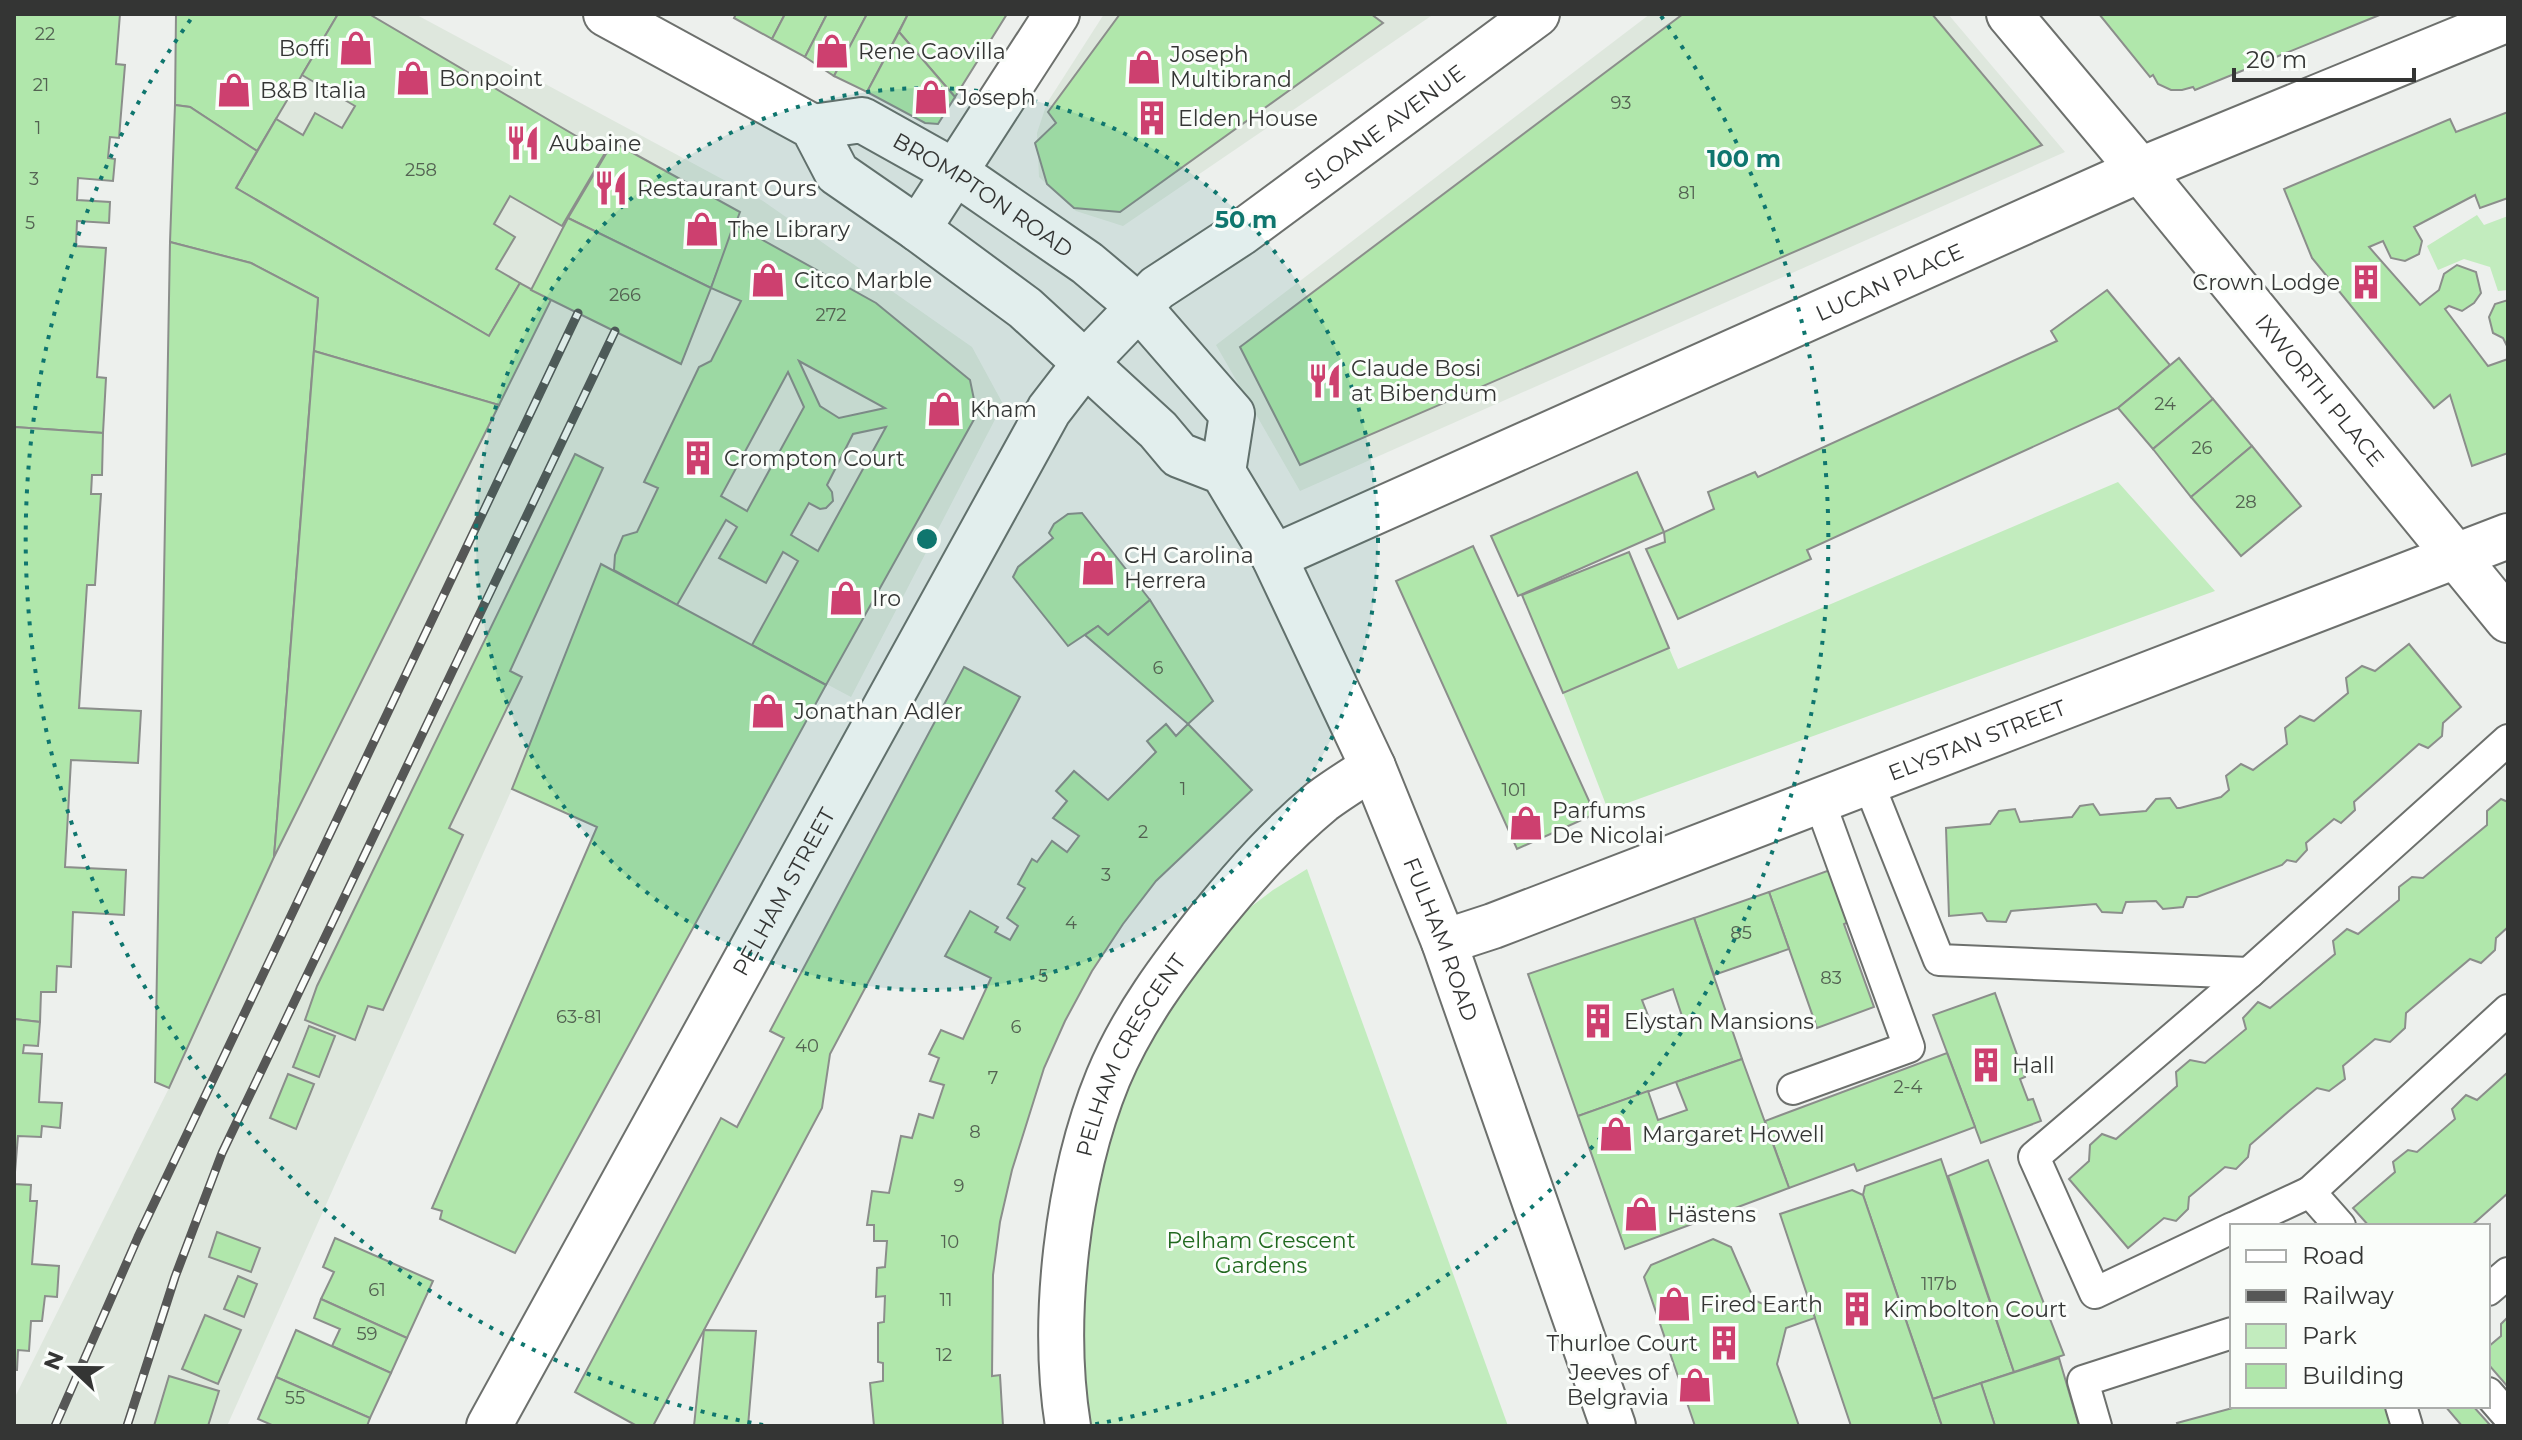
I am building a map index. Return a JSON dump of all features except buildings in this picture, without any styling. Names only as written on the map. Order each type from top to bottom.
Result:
[{"type":"street","points":[[606,14],[813,127],[837,173],[1025,308],[1158,430],[1179,455],[1223,472],[1232,414],[1138,306]]},
{"type":"street","points":[[918,229],[1057,14]]},
{"type":"street","name":"SLOANE AVENUE","points":[[1086,362],[1157,288],[1241,233],[1537,14]]},
{"type":"street","name":"IXWORTH PLACE","points":[[2009,14],[2508,620]]},
{"type":"street","name":"LUCAN PLACE","points":[[1274,557],[2140,170],[2508,19]]},
{"type":"street","name":"BROMPTON ROAD","points":[[813,127],[862,120],[955,172],[1087,263],[1138,306]]},
{"type":"street","name":"PELHAM STREET","points":[[489,1426],[1042,422],[1086,362]]},
{"type":"street","name":"FULHAM ROAD","points":[[1223,472],[1274,557],[1373,767],[1444,942],[1613,1426]]},
{"type":"street","name":"ELYSTAN STREET","points":[[1444,942],[2508,536]]},
{"type":"street","name":"PELHAM CRESCENT","points":[[1068,1426],[1062,1367],[1062,1299],[1070,1217],[1085,1151],[1107,1080],[1135,1023],[1176,960],[1256,863],[1324,800],[1373,767]]},
{"type":"lane","points":[[2230,1229],[2095,1293],[2034,1157],[2249,973],[2508,740]]},
{"type":"lane","points":[[1868,782],[1939,960],[2249,973]]},
{"type":"lane","points":[[1793,1089],[1909,1047],[1819,800]]},
{"type":"lane","points":[[2241,1224],[2310,1192],[2508,1010]]},
{"type":"lane","points":[[2310,1192],[2338,1224]]},
{"type":"lane","points":[[2490,1288],[2508,1273]]},
{"type":"lane","points":[[2096,1426],[2083,1381],[2230,1334]]},
{"type":"lane","points":[[2490,1395],[2508,1416]]},
{"type":"shaded area","points":[[178,14],[415,14],[763,201],[972,347],[1003,404],[851,697],[601,564],[512,789],[227,1426],[14,1426],[14,1399],[169,1088],[274,857],[469,466],[170,242]]},
{"type":"shaded area","name":"Elden House","points":[[1104,14],[1434,14],[1123,226],[1076,211],[1039,177],[1037,133],[1047,103]]},
{"type":"shaded area","points":[[1650,14],[1948,14],[2065,152],[1300,491],[1216,345]]},
{"type":"green space","points":[[2477,215],[2484,225],[2508,216],[2508,290],[2498,291],[2490,267],[2464,259],[2438,270],[2427,246]]},
{"type":"green space","points":[[2118,482],[2215,591],[1608,810],[1563,693],[1669,648],[1678,669]]},
{"type":"green space","name":"Pelham Crescent Gardens","points":[[1307,869],[1508,1426],[1089,1426],[1077,1328],[1084,1261],[1106,1137],[1133,1068],[1169,1006],[1244,912]]},
{"type":"railway","points":[[55,1426],[138,1237],[578,313]]},
{"type":"railway","points":[[127,1426],[175,1277],[222,1153],[615,331]]},
{"type":"place","name":"Boffi","points":[[356,48]]},
{"type":"place","name":"Rene Caovilla","points":[[832,51]]},
{"type":"place","name":"Joseph Multibrand","points":[[1144,67]]},
{"type":"place","name":"Bonpoint","points":[[413,78]]},
{"type":"place","name":"B&B Italia","points":[[234,90]]},
{"type":"place","name":"Joseph","points":[[931,97]]},
{"type":"place","name":"Elden House","points":[[1152,118]]},
{"type":"place","name":"Aubaine","points":[[523,143]]},
{"type":"place","name":"Restaurant Ours","points":[[611,188]]},
{"type":"place","name":"The Library","points":[[702,229]]},
{"type":"place","name":"Citco Marble","points":[[768,280]]},
{"type":"place","name":"Crown Lodge","points":[[2366,282]]},
{"type":"place","name":"Claude Bosi at Bibendum","points":[[1325,381]]},
{"type":"place","name":"Kham","points":[[944,409]]},
{"type":"place","name":"Crompton Court","points":[[698,458]]},
{"type":"place","name":"CH Carolina Herrera","points":[[1098,568]]},
{"type":"place","name":"Iro","points":[[846,598]]},
{"type":"place","name":"Jonathan Adler","points":[[768,711]]},
{"type":"place","name":"Parfums De Nicolai","points":[[1526,823]]},
{"type":"place","name":"Elystan Mansions","points":[[1598,1021]]},
{"type":"place","name":"Hall","points":[[1986,1065]]},
{"type":"place","name":"Margaret Howell","points":[[1616,1134]]},
{"type":"place","name":"Hästens","points":[[1641,1214]]},
{"type":"place","name":"Fired Earth","points":[[1674,1304]]},
{"type":"place","name":"Kimbolton Court","points":[[1857,1309]]},
{"type":"place","name":"Thurloe Court","points":[[1724,1343]]},
{"type":"place","name":"Jeeves of Belgravia","points":[[1695,1385]]}]
